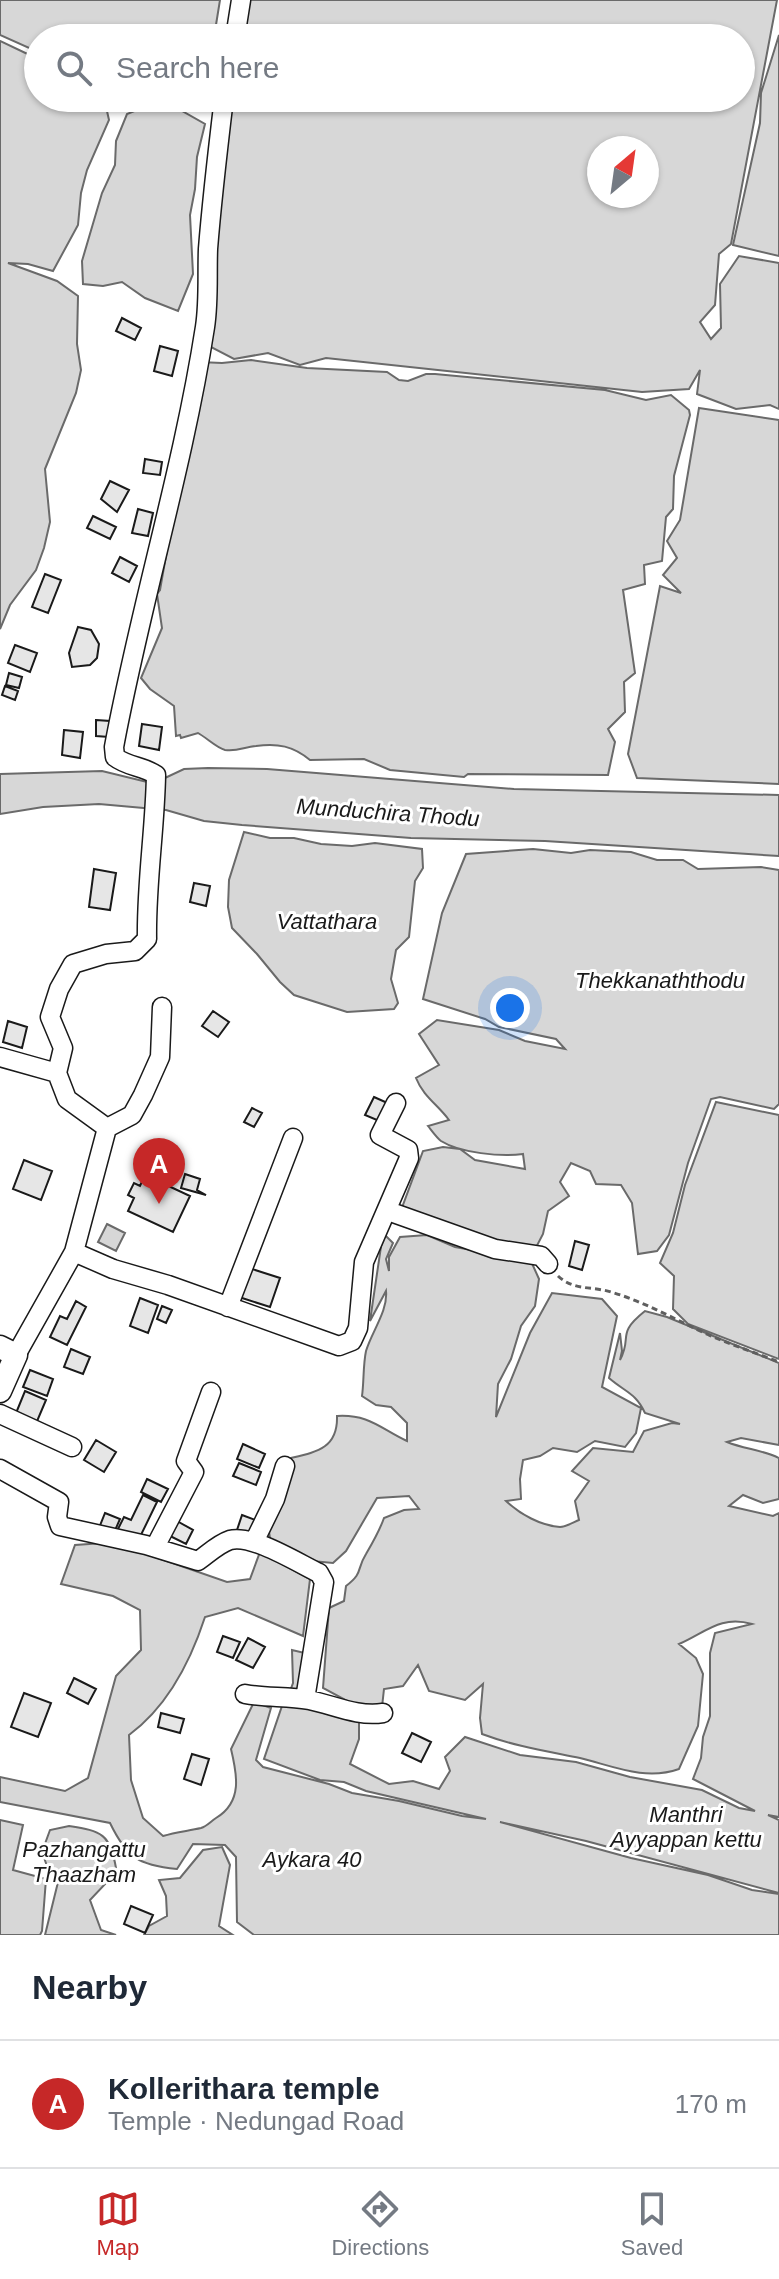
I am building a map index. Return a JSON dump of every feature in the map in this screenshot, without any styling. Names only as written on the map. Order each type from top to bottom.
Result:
[{"type":"main road","points":[[0,1391],[8,1351]]},
{"type":"street","points":[[237,24],[241,0]]},
{"type":"street","points":[[107,1128],[67,1099],[57,1073],[63,1048],[50,1017],[59,989],[73,964],[106,954],[135,951],[147,939],[146,898],[156,775],[124,764],[115,757],[114,747],[129,666],[170,503],[205,328],[212,195],[222,112]]},
{"type":"street","points":[[8,1351],[74,1252],[107,1128],[132,1115],[160,1057],[162,1007]]},
{"type":"street","points":[[0,1057],[57,1073]]},
{"type":"street","points":[[74,1252],[113,1269],[339,1346],[352,1341],[358,1328],[364,1262],[409,1158],[408,1150],[380,1135],[396,1103]]},
{"type":"street","points":[[228,1307],[293,1138]]},
{"type":"street","points":[[388,1211],[486,1247],[541,1256],[548,1264]]},
{"type":"street","points":[[155,1547],[194,1472],[186,1461],[211,1392]]},
{"type":"street","points":[[0,1414],[72,1447]]},
{"type":"street","points":[[254,1542],[275,1499],[285,1466]]},
{"type":"street","points":[[0,1469],[59,1502],[57,1517],[60,1526],[155,1547],[198,1561],[233,1539],[254,1542],[323,1576],[300,1699]]},
{"type":"street","points":[[245,1694],[300,1699],[368,1715],[383,1713]]},
{"type":"path","points":[[548,1264],[565,1283],[583,1289],[608,1291],[779,1362]]},
{"type":"water","points":[[0,0],[220,0],[216,24],[24,24],[24,46],[0,35]]},
{"type":"water","points":[[246,0],[777,0],[731,244],[719,254],[715,305],[700,322],[711,339],[721,328],[720,284],[739,256],[779,263],[779,409],[770,405],[736,409],[697,394],[700,370],[689,389],[642,392],[326,358],[300,365],[268,353],[234,359],[207,345],[230,112],[755,112],[755,24],[242,24]]},
{"type":"water","points":[[779,35],[779,256],[733,245],[760,123],[761,93]]},
{"type":"water","points":[[0,41],[24,52],[24,112],[107,112],[109,120],[87,170],[78,225],[53,271],[28,264],[8,263],[57,281],[78,296],[77,344],[81,370],[76,393],[45,469],[50,522],[44,548],[36,570],[10,605],[0,629]]},
{"type":"water","points":[[184,112],[205,124],[197,157],[190,215],[193,274],[178,311],[145,298],[122,282],[103,286],[83,284],[82,261],[102,193],[115,165],[116,141],[127,114]]},
{"type":"water","points":[[251,360],[307,368],[387,372],[399,380],[408,381],[435,374],[605,390],[646,400],[671,395],[689,410],[674,476],[673,509],[666,517],[662,561],[644,565],[645,584],[623,590],[635,673],[624,682],[625,712],[608,729],[615,742],[608,775],[468,774],[464,777],[390,770],[364,759],[310,760],[297,751],[278,745],[225,750],[198,733],[181,738],[180,735],[176,736],[174,706],[150,689],[141,678],[162,628],[157,594],[200,362]]},
{"type":"water","points":[[699,408],[779,420],[779,784],[637,778],[628,754],[660,586],[681,593],[663,575],[677,558],[667,541],[680,520]]},
{"type":"water","name":"Munduchira Thodu","points":[[184,769],[267,769],[514,789],[779,795],[779,856],[545,841],[411,838],[204,821],[166,810],[99,804],[43,807],[0,814],[0,774],[102,771],[147,782]]},
{"type":"water","name":"Vattathara","points":[[244,832],[321,844],[352,846],[375,843],[422,849],[423,868],[415,881],[409,937],[396,950],[391,979],[398,1003],[394,1009],[347,1012],[294,995],[232,928],[228,907],[229,880]]},
{"type":"water","name":"Thekkanaththodu","points":[[533,849],[571,853],[590,850],[631,852],[657,860],[683,860],[698,869],[761,867],[779,870],[779,1104],[774,1109],[720,1097],[711,1099],[688,1163],[669,1235],[657,1251],[638,1254],[632,1203],[621,1185],[596,1184],[590,1171],[571,1163],[560,1182],[569,1196],[548,1211],[543,1234],[530,1259],[539,1279],[535,1306],[521,1326],[511,1359],[498,1384],[496,1417],[530,1333],[552,1293],[602,1299],[617,1316],[602,1387],[641,1408],[636,1433],[625,1447],[595,1441],[577,1452],[553,1448],[540,1456],[523,1460],[521,1499],[506,1501],[531,1518],[562,1527],[579,1520],[575,1501],[589,1481],[572,1471],[593,1448],[633,1452],[644,1431],[672,1423],[680,1424],[645,1413],[634,1397],[609,1378],[620,1333],[620,1360],[630,1325],[645,1311],[779,1363],[779,1445],[741,1438],[727,1442],[779,1458],[779,1499],[763,1503],[743,1495],[729,1506],[773,1516],[779,1513],[779,1817],[768,1815],[779,1820],[779,1893],[586,1841],[500,1822],[631,1858],[708,1875],[752,1890],[779,1894],[779,1935],[254,1935],[237,1922],[236,1857],[225,1845],[193,1844],[177,1869],[152,1865],[128,1852],[110,1823],[0,1802],[0,1777],[65,1791],[88,1778],[116,1676],[141,1650],[140,1610],[113,1596],[61,1584],[75,1545],[104,1543],[132,1549],[227,1582],[250,1579],[260,1552],[310,1579],[303,1636],[238,1608],[205,1617],[193,1650],[176,1682],[155,1711],[129,1735],[131,1780],[143,1818],[163,1836],[203,1827],[231,1804],[236,1778],[231,1749],[254,1702],[271,1708],[256,1760],[263,1767],[352,1793],[486,1819],[366,1791],[344,1782],[320,1780],[264,1759],[282,1706],[295,1705],[289,1694],[293,1683],[292,1650],[309,1654],[304,1686],[359,1717],[359,1739],[350,1764],[389,1784],[413,1781],[439,1789],[450,1771],[445,1757],[465,1737],[520,1755],[576,1762],[630,1777],[702,1790],[739,1808],[755,1811],[693,1779],[710,1716],[710,1653],[715,1633],[752,1624],[722,1623],[679,1644],[696,1658],[703,1674],[698,1726],[679,1769],[641,1773],[482,1734],[483,1684],[465,1700],[429,1691],[418,1665],[403,1686],[384,1689],[382,1707],[362,1709],[323,1688],[329,1608],[344,1601],[346,1586],[358,1574],[384,1518],[404,1510],[419,1509],[409,1496],[377,1498],[346,1551],[333,1563],[312,1561],[271,1545],[268,1525],[291,1458],[317,1451],[330,1442],[337,1416],[358,1417],[407,1441],[407,1423],[391,1407],[376,1405],[362,1396],[366,1351],[386,1298],[386,1291],[370,1321],[383,1233],[393,1243],[386,1259],[389,1271],[389,1257],[400,1237],[427,1235],[455,1247],[483,1252],[400,1213],[423,1151],[443,1147],[459,1149],[441,1141],[428,1126],[449,1120],[416,1078],[439,1065],[419,1034],[437,1020],[499,1030],[525,1041],[565,1049],[556,1039],[499,1027],[485,1019],[423,999],[442,913],[466,854]],"holes":[[[460,1149],[523,1154],[525,1169],[475,1160]]]},
{"type":"water","points":[[716,1102],[779,1115],[779,1359],[688,1324],[673,1309],[674,1276],[660,1263],[673,1233],[685,1185]]},
{"type":"water","points":[[107,1224],[125,1233],[116,1251],[98,1242]]},
{"type":"water","name":"Pazhangattu Thaazham","points":[[0,1820],[23,1825],[13,1870],[46,1879],[40,1935],[0,1935]]},
{"type":"water","name":"Pazhangattu Thaazham","points":[[69,1826],[103,1836],[111,1848],[116,1868],[90,1900],[101,1930],[116,1935],[45,1935],[59,1878],[47,1866],[42,1852],[50,1830]]},
{"type":"water","name":"Pazhangattu Thaazham","points":[[222,1847],[230,1865],[219,1926],[233,1935],[144,1935],[149,1926],[167,1916],[166,1896],[159,1880],[180,1878],[203,1850]]},
{"type":"building","points":[[122,318],[141,328],[135,340],[116,331]]},
{"type":"building","points":[[160,346],[178,351],[172,376],[154,371]]},
{"type":"building","points":[[145,459],[162,462],[160,475],[143,473]]},
{"type":"building","points":[[110,481],[129,490],[117,512],[101,499]]},
{"type":"building","points":[[138,509],[153,513],[148,536],[132,533]]},
{"type":"building","points":[[93,516],[116,527],[110,539],[87,528]]},
{"type":"building","points":[[120,557],[137,566],[129,582],[112,573]]},
{"type":"building","points":[[45,574],[61,580],[48,613],[32,607]]},
{"type":"building","points":[[78,627],[91,630],[99,644],[97,658],[90,665],[72,667],[69,653]]},
{"type":"building","points":[[15,645],[37,653],[30,672],[8,663]]},
{"type":"building","points":[[9,673],[22,677],[19,688],[6,685]]},
{"type":"building","points":[[5,686],[18,691],[15,700],[2,695]]},
{"type":"building","points":[[96,720],[110,721],[109,737],[96,736]]},
{"type":"building","points":[[142,724],[162,727],[159,750],[139,746]]},
{"type":"building","points":[[64,730],[83,732],[80,758],[62,755]]},
{"type":"building","points":[[94,869],[116,873],[110,910],[89,907]]},
{"type":"building","points":[[194,883],[210,886],[206,906],[190,902]]},
{"type":"building","points":[[213,1011],[229,1022],[218,1037],[202,1026]]},
{"type":"building","points":[[8,1021],[27,1027],[22,1048],[3,1042]]},
{"type":"building","points":[[374,1097],[392,1105],[384,1123],[365,1115]]},
{"type":"building","points":[[252,1108],[262,1113],[254,1127],[244,1122]]},
{"type":"building","points":[[24,1160],[52,1171],[41,1200],[13,1189]]},
{"type":"building","points":[[185,1174],[200,1179],[197,1190],[206,1195],[181,1188]]},
{"type":"building","points":[[145,1175],[190,1196],[173,1232],[128,1211],[134,1198],[128,1195],[134,1183],[140,1186]]},
{"type":"building","points":[[575,1241],[589,1245],[582,1270],[569,1266]]},
{"type":"building","points":[[249,1268],[280,1278],[270,1307],[239,1297]]},
{"type":"building","points":[[140,1298],[158,1305],[148,1333],[130,1326]]},
{"type":"building","points":[[76,1301],[86,1307],[67,1345],[50,1337],[60,1316],[67,1319]]},
{"type":"building","points":[[162,1306],[172,1310],[166,1323],[157,1319]]},
{"type":"building","points":[[71,1349],[90,1357],[83,1374],[64,1367]]},
{"type":"building","points":[[30,1370],[53,1379],[47,1396],[23,1387]]},
{"type":"building","points":[[25,1391],[46,1400],[35,1426],[14,1418]]},
{"type":"building","points":[[96,1440],[116,1452],[104,1472],[84,1460]]},
{"type":"building","points":[[243,1444],[265,1454],[259,1468],[237,1459]]},
{"type":"building","points":[[239,1463],[261,1472],[256,1485],[233,1476]]},
{"type":"building","points":[[147,1479],[168,1489],[161,1502],[141,1492]]},
{"type":"building","points":[[143,1495],[157,1502],[138,1541],[117,1531],[124,1517],[131,1520]]},
{"type":"building","points":[[105,1513],[120,1519],[113,1535],[99,1528]]},
{"type":"building","points":[[242,1515],[258,1521],[253,1535],[237,1530]]},
{"type":"building","points":[[177,1521],[193,1530],[186,1544],[170,1536]]},
{"type":"building","points":[[223,1636],[240,1642],[233,1658],[217,1652]]},
{"type":"building","points":[[248,1638],[265,1647],[253,1668],[236,1660]]},
{"type":"building","points":[[74,1678],[96,1689],[88,1704],[67,1693]]},
{"type":"building","points":[[24,1693],[51,1703],[38,1737],[11,1727]]},
{"type":"building","points":[[161,1713],[184,1719],[180,1733],[158,1727]]},
{"type":"building","points":[[412,1733],[431,1742],[421,1762],[402,1753]]},
{"type":"building","points":[[192,1754],[209,1759],[201,1785],[184,1779]]},
{"type":"building","points":[[131,1906],[153,1915],[145,1933],[124,1924]]},
{"type":"place","name":"Kollerithara temple","points":[[159,1204]]},
{"type":"water label","name":"Manthri Ayyappan kettu","points":[[686,1826]]},
{"type":"water label","name":"Aykara 40","points":[[312,1859]]}]
